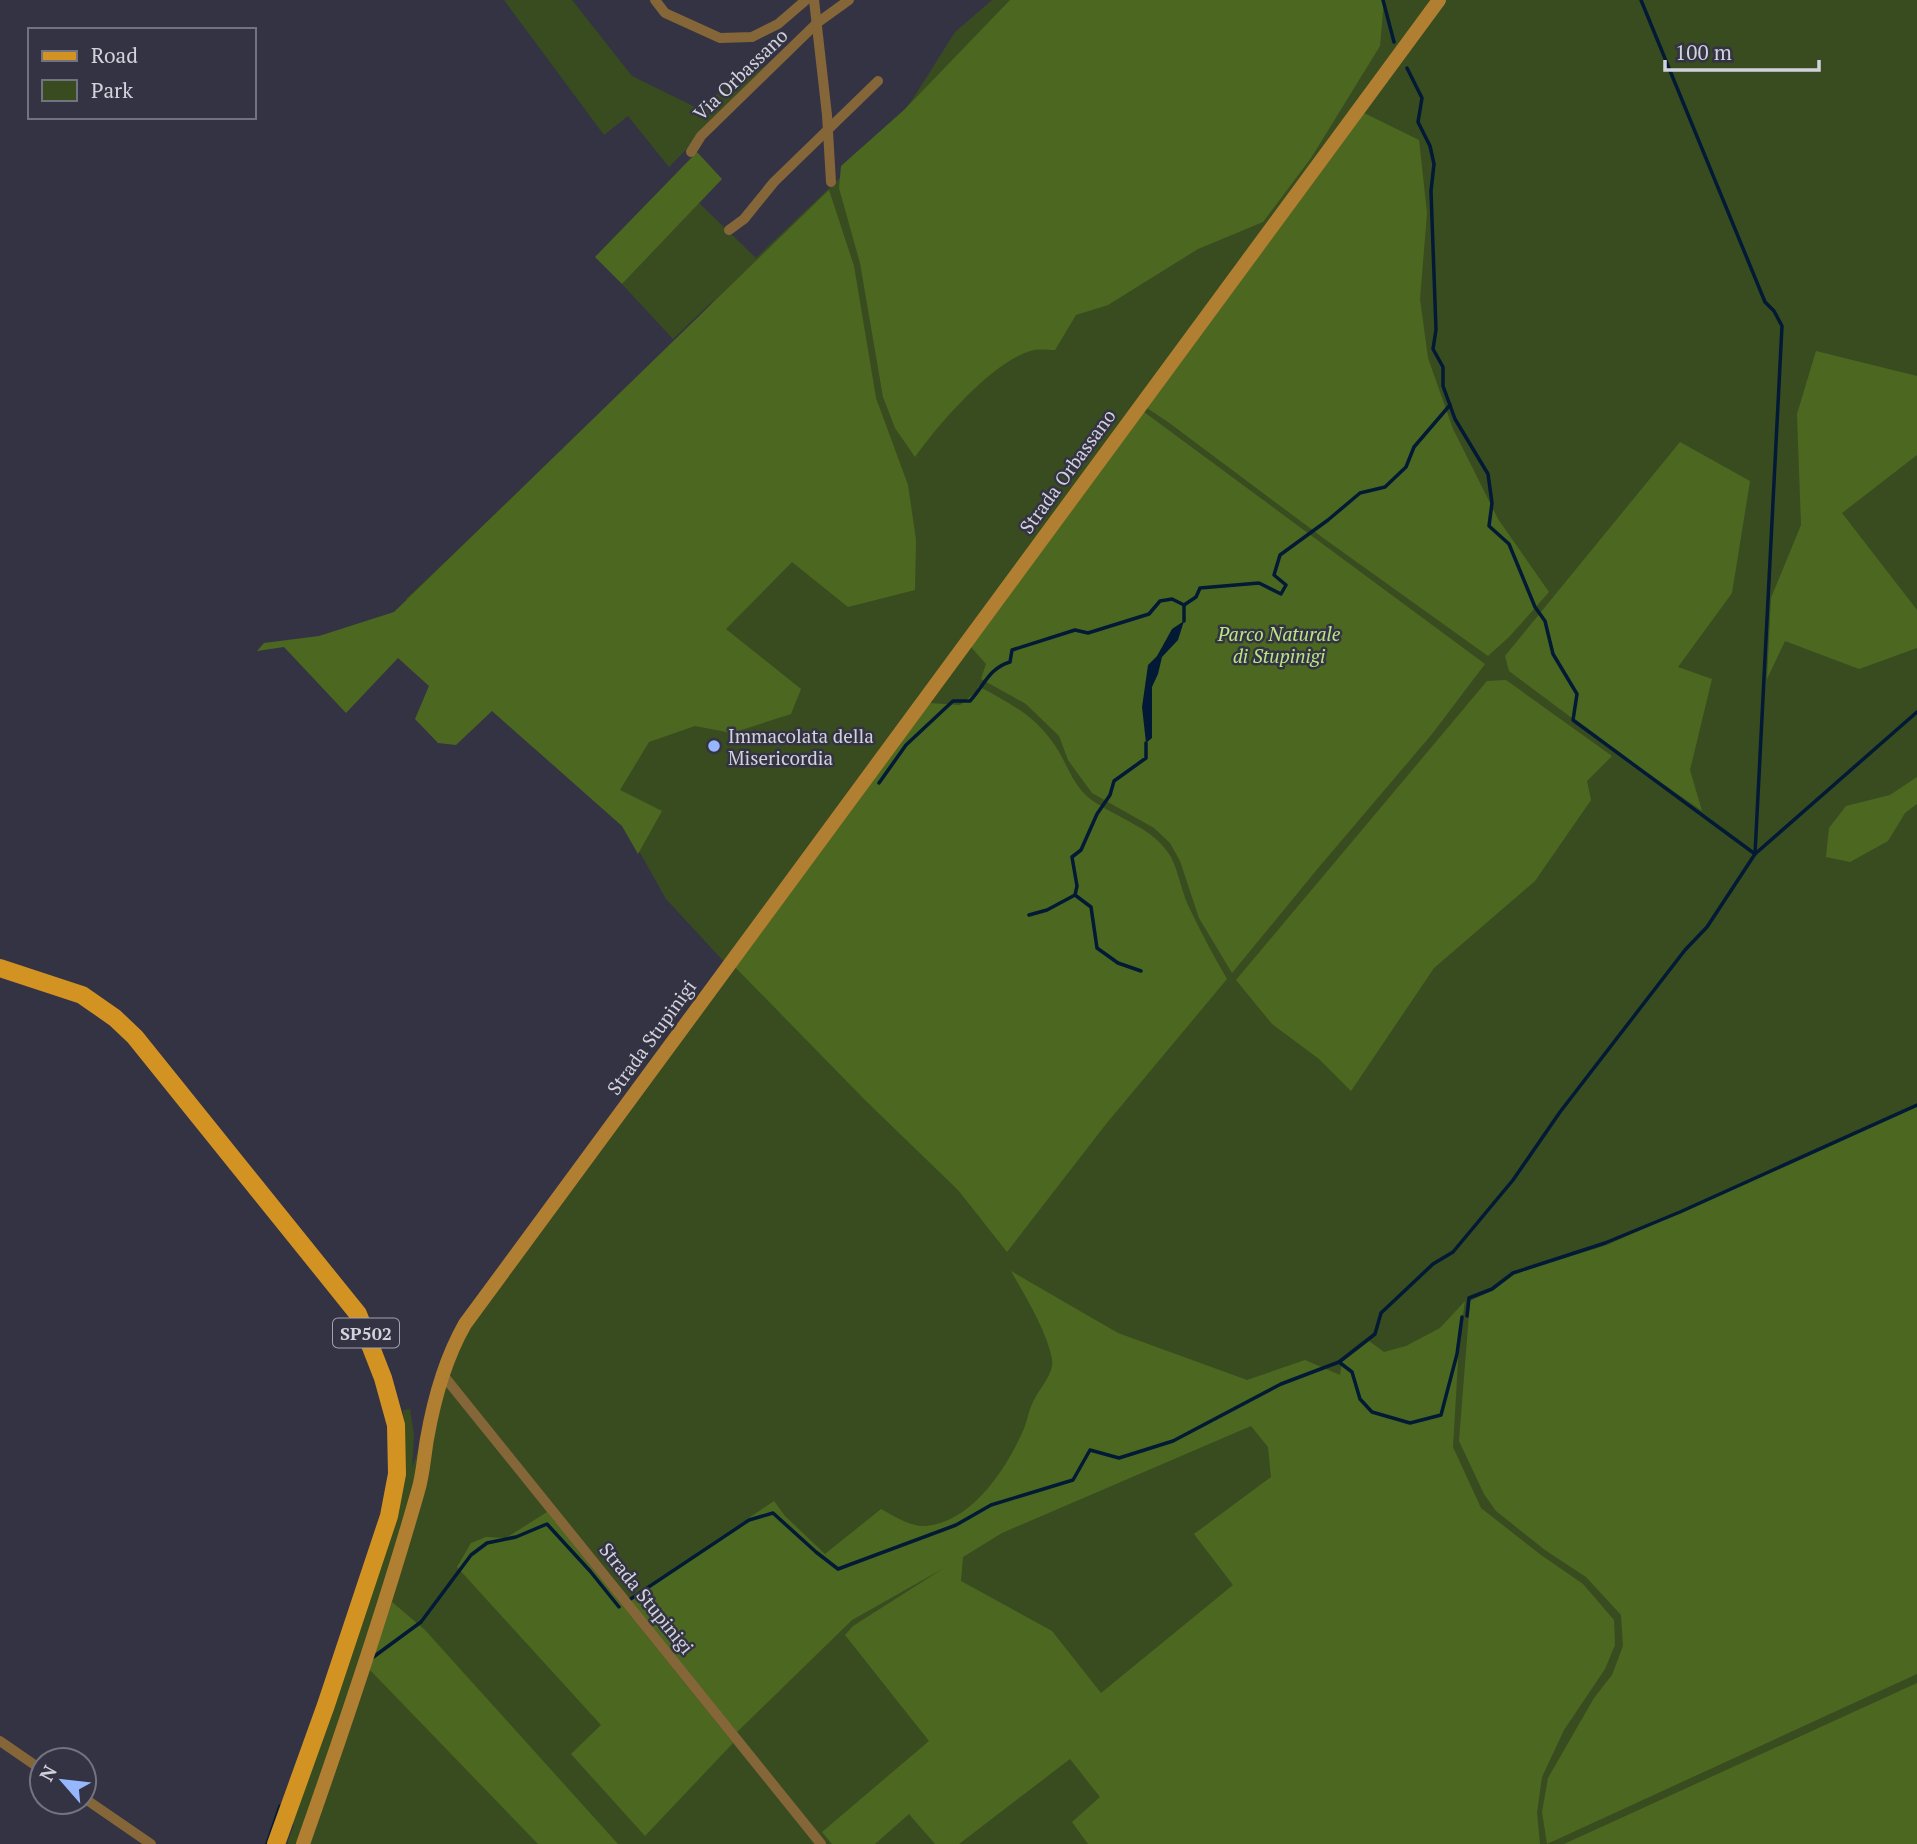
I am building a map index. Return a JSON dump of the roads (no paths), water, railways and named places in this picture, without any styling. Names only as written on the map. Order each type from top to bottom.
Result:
[{"type":"main road","name":"Strada Orbassano","points":[[728,965],[1439,0]]},
{"type":"main road","name":"Strada Stupinigi","points":[[303,1844],[397,1566],[420,1487],[427,1437],[451,1349],[480,1303],[728,965]]},
{"type":"main road","name":"SP502","points":[[0,968],[82,995],[115,1018],[135,1037],[358,1314],[383,1378],[396,1425],[398,1446],[397,1474],[389,1516],[278,1843]]},
{"type":"street","points":[[655,0],[665,13],[720,38],[752,37],[778,24],[806,0]]},
{"type":"street","name":"Via Orbassano","points":[[814,0],[831,182]]},
{"type":"street","points":[[817,23],[849,0]]},
{"type":"street","name":"Via Orbassano","points":[[691,152],[701,136],[817,23]]},
{"type":"street","points":[[729,230],[744,219],[774,182],[878,81]]},
{"type":"street","name":"Strada Stupinigi","points":[[443,1375],[821,1844]]},
{"type":"street","points":[[0,1741],[28,1760]]},
{"type":"street","points":[[98,1808],[151,1844]]},
{"type":"water","points":[[1184,621],[1178,640],[1162,657],[1152,687],[1152,738],[1146,743],[1142,707],[1148,665],[1157,656],[1172,629]]},
{"type":"waterway","points":[[1383,0],[1394,42]]},
{"type":"waterway","points":[[1641,0],[1765,302],[1774,311],[1782,326],[1755,854]]},
{"type":"waterway","points":[[1407,68],[1422,98],[1418,122],[1430,146],[1434,164],[1431,191],[1436,330],[1433,349],[1443,367],[1443,386],[1455,419],[1488,474],[1492,503],[1489,526],[1509,544],[1535,607],[1545,621],[1553,654],[1577,694],[1573,720],[1755,854]]},
{"type":"waterway","points":[[879,783],[906,745],[953,701],[970,701],[992,673],[1010,662],[1012,650],[1075,630],[1088,633],[1149,614],[1160,601],[1172,599],[1184,605],[1196,597],[1200,588],[1259,583],[1281,594],[1286,585],[1274,575],[1280,555],[1360,493],[1385,487],[1406,467],[1414,447],[1450,405]]},
{"type":"waterway","points":[[1184,606],[1184,621]]},
{"type":"waterway","points":[[629,1600],[749,1520],[773,1513],[838,1569],[956,1525],[991,1505],[1073,1480],[1090,1450],[1119,1458],[1173,1441],[1281,1384],[1339,1362],[1375,1334],[1381,1313],[1433,1264],[1453,1252],[1513,1180],[1560,1112],[1685,950],[1707,927],[1755,854],[1917,712]]},
{"type":"waterway","points":[[1029,915],[1047,910],[1075,895],[1077,886],[1072,857],[1081,850],[1097,814],[1110,795],[1114,781],[1146,758],[1146,743]]},
{"type":"waterway","points":[[1075,895],[1091,907],[1097,948],[1118,963],[1141,971]]},
{"type":"waterway","points":[[1467,1316],[1469,1298],[1492,1289],[1513,1273],[1605,1243],[1680,1212],[1917,1105]]},
{"type":"waterway","points":[[1339,1362],[1352,1372],[1360,1399],[1372,1412],[1410,1423],[1441,1415],[1457,1354],[1462,1317]]},
{"type":"waterway","points":[[372,1658],[421,1622],[471,1555],[487,1543],[516,1537],[547,1524],[619,1607]]},
{"type":"waterway","points":[[267,1844],[280,1806]]},
{"type":"place","name":"Immacolata della Misericordia","points":[[714,746]]},
{"type":"park label","name":"Parco Naturale di Stupinigi","points":[[1279,644]]}]
